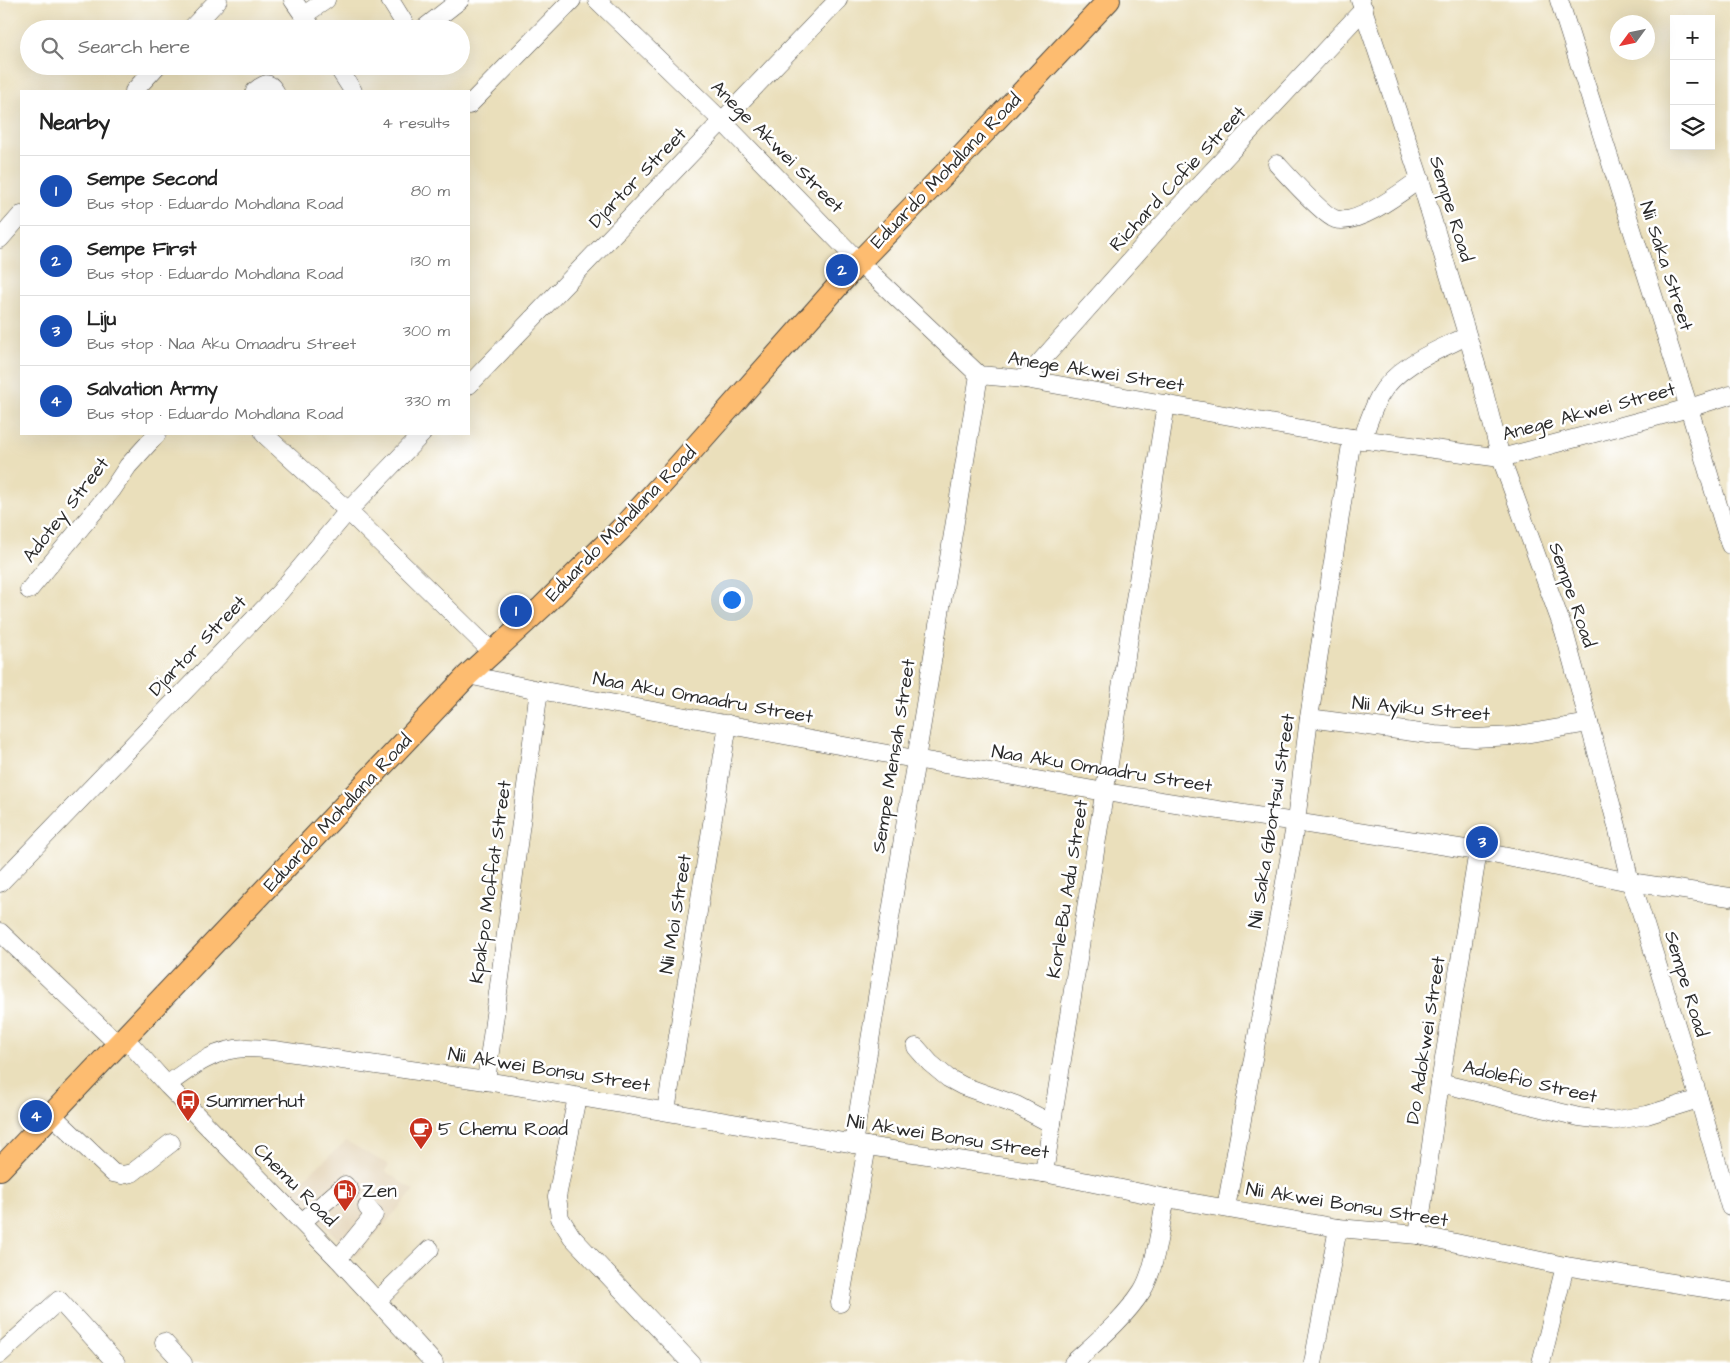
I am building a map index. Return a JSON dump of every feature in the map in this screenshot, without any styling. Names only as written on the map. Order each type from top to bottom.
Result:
[{"type":"main road","name":"Eduardo Mohdlana Road","points":[[0,1169],[468,675],[542,607],[627,522],[680,465],[859,262],[1109,0]]},
{"type":"street","points":[[199,20],[218,0]]},
{"type":"street","points":[[292,0],[307,20]]},
{"type":"street","points":[[310,20],[326,0]]},
{"type":"street","points":[[390,0],[402,20]]},
{"type":"street","points":[[434,20],[460,0]]},
{"type":"street","points":[[470,104],[572,0]]},
{"type":"street","name":"Anege Akwei Street","points":[[597,0],[722,121],[859,262],[979,375],[1026,379],[1357,439],[1500,458],[1689,408],[1730,395]]},
{"type":"street","name":"Djartor Street","points":[[470,384],[838,0]]},
{"type":"street","name":"Nii Saka Street","points":[[1559,0],[1689,408],[1730,545]]},
{"type":"street","name":"Sempe Road","points":[[1362,5],[1420,179],[1482,384],[1500,458],[1564,632],[1630,882],[1637,899],[1699,1099],[1730,1207]]},
{"type":"street","name":"Richard Cofie Street","points":[[1026,379],[1161,226],[1362,5]]},
{"type":"street","points":[[135,90],[149,75]]},
{"type":"street","points":[[343,75],[352,90]]},
{"type":"street","points":[[256,90],[268,84],[274,90]]},
{"type":"street","points":[[1277,164],[1322,210],[1335,220],[1345,220],[1371,212],[1420,179]]},
{"type":"street","points":[[0,239],[20,216]]},
{"type":"street","name":"Nii Saka Gbortsui Street","points":[[1226,1208],[1296,821],[1309,718],[1357,439],[1379,396],[1390,383],[1408,367],[1425,356],[1467,336]]},
{"type":"street","name":"Sempe Mensah Street","points":[[840,1303],[860,1145],[915,759],[979,375]]},
{"type":"street","name":"Korle-Bu Adu Street","points":[[1044,1173],[1166,404]]},
{"type":"street","name":"Adotey Street","points":[[29,590],[112,490],[128,466],[156,435]]},
{"type":"street","points":[[265,435],[348,511],[493,652]]},
{"type":"street","name":"Djartor Street","points":[[0,883],[279,593],[348,511],[421,435]]},
{"type":"street","name":"Naa Aku Omaadru Street","points":[[468,675],[539,690],[915,759],[1105,792],[1478,851],[1630,882],[1730,897]]},
{"type":"street","name":"Kpakpo Moffat Street","points":[[486,1080],[539,690]]},
{"type":"street","name":"Nii Ayiku Street","points":[[1309,718],[1435,735],[1475,738],[1513,736],[1589,722]]},
{"type":"street","name":"Nii Moi Street","points":[[666,1111],[728,724]]},
{"type":"street","name":"Do Adokwei Street","points":[[1418,1235],[1440,1083],[1478,851]]},
{"type":"street","points":[[0,932],[121,1041]]},
{"type":"street","name":"Chemu Road","points":[[121,1041],[167,1085],[338,1259],[434,1363]]},
{"type":"street","points":[[916,1047],[930,1063],[948,1078],[963,1086],[1016,1105],[1052,1124]]},
{"type":"street","name":"Nii Akwei Bonsu Street","points":[[167,1085],[195,1064],[214,1054],[246,1048],[274,1050],[486,1080],[860,1145],[1044,1173],[1166,1198],[1338,1228],[1418,1235],[1565,1266],[1730,1292]]},
{"type":"street","name":"Adolefio Street","points":[[1440,1083],[1579,1118],[1611,1121],[1647,1115],[1699,1099]]},
{"type":"street","points":[[577,1097],[557,1197],[560,1218],[572,1237],[691,1363]]},
{"type":"street","points":[[51,1114],[113,1173],[122,1175],[132,1173],[171,1143]]},
{"type":"street","points":[[302,1222],[345,1185],[350,1191]]},
{"type":"street","points":[[1072,1363],[1120,1320],[1142,1290],[1151,1268],[1166,1198]]},
{"type":"street","points":[[338,1259],[374,1215],[367,1207]]},
{"type":"street","points":[[1313,1363],[1338,1228]]},
{"type":"street","points":[[377,1301],[430,1249]]},
{"type":"street","points":[[1541,1363],[1565,1266]]},
{"type":"street","points":[[4,1343],[59,1300],[116,1363]]},
{"type":"street","points":[[164,1342],[183,1363]]},
{"type":"shaded area","points":[[346,1141],[389,1165],[385,1171],[414,1191],[355,1257],[290,1191]]},
{"type":"place","name":"Sempe First","points":[[842,270]]},
{"type":"place","name":"Sempe Second","points":[[516,611]]},
{"type":"place","name":"Liju","points":[[1482,842]]},
{"type":"place","name":"Salvation Army","points":[[36,1116]]},
{"type":"place","name":"Summerhut","points":[[188,1122]]},
{"type":"place","name":"5 Chemu Road","points":[[421,1150]]},
{"type":"place","name":"Zen","points":[[345,1212]]}]
